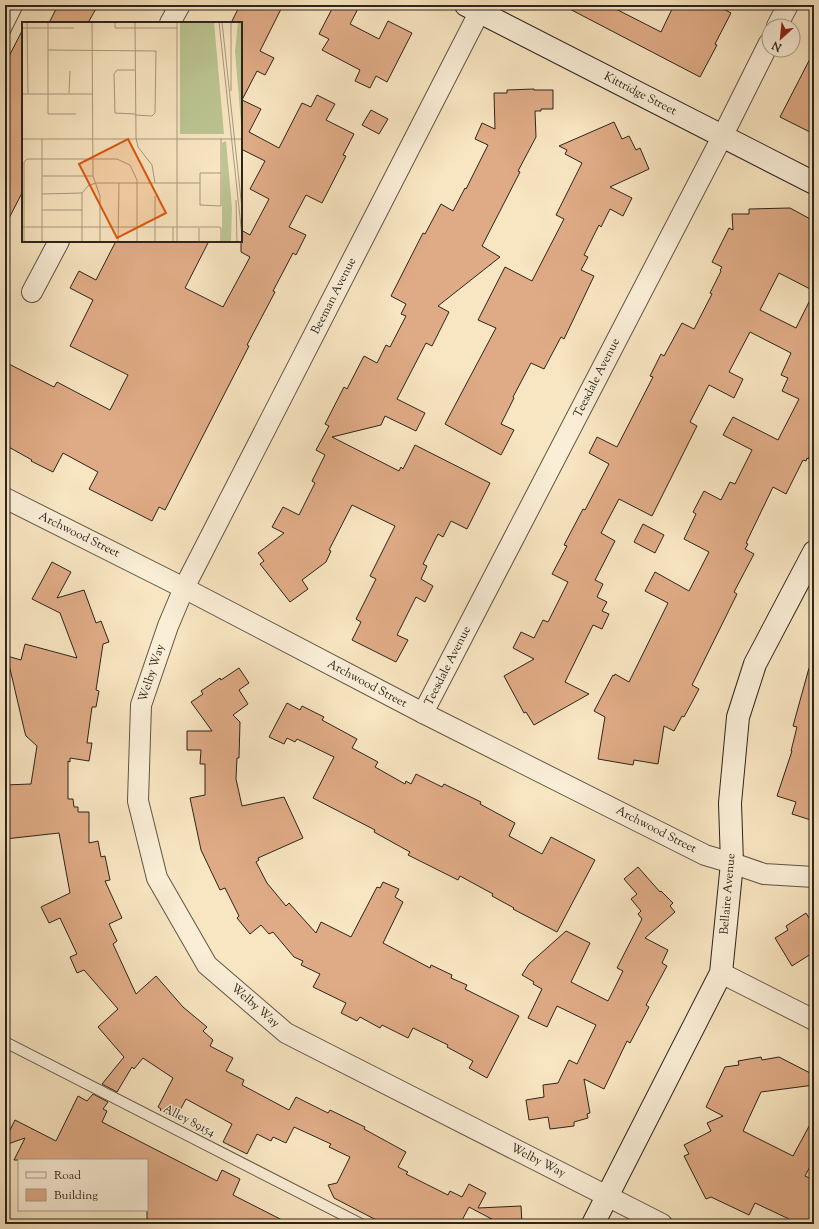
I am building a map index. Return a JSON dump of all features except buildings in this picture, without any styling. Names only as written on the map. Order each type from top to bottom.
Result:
[{"type":"street","points":[[171,22],[180,5]]},
{"type":"street","points":[[781,18],[788,5]]},
{"type":"street","name":"Kittridge Street","points":[[476,7],[722,137],[814,183]]},
{"type":"street","name":"Beeman Avenue","points":[[184,588],[476,7]]},
{"type":"street","name":"Teesdale Avenue","points":[[424,713],[762,58]]},
{"type":"street","points":[[32,292],[58,242]]},
{"type":"street","name":"Archwood Street","points":[[5,498],[705,855],[732,862],[764,874],[814,877]]},
{"type":"street","name":"Bellaire Avenue","points":[[593,1224],[721,973],[732,862],[730,804],[738,717],[755,664],[814,552]]},
{"type":"street","name":"Welby Way","points":[[184,588],[168,626],[141,705],[138,801],[157,878],[207,965],[286,1033],[662,1224]]},
{"type":"street","points":[[721,973],[814,1020]]},
{"type":"lane","points":[[5,31],[18,5]]},
{"type":"lane","name":"Alley 89154","points":[[5,1042],[361,1224]]}]
